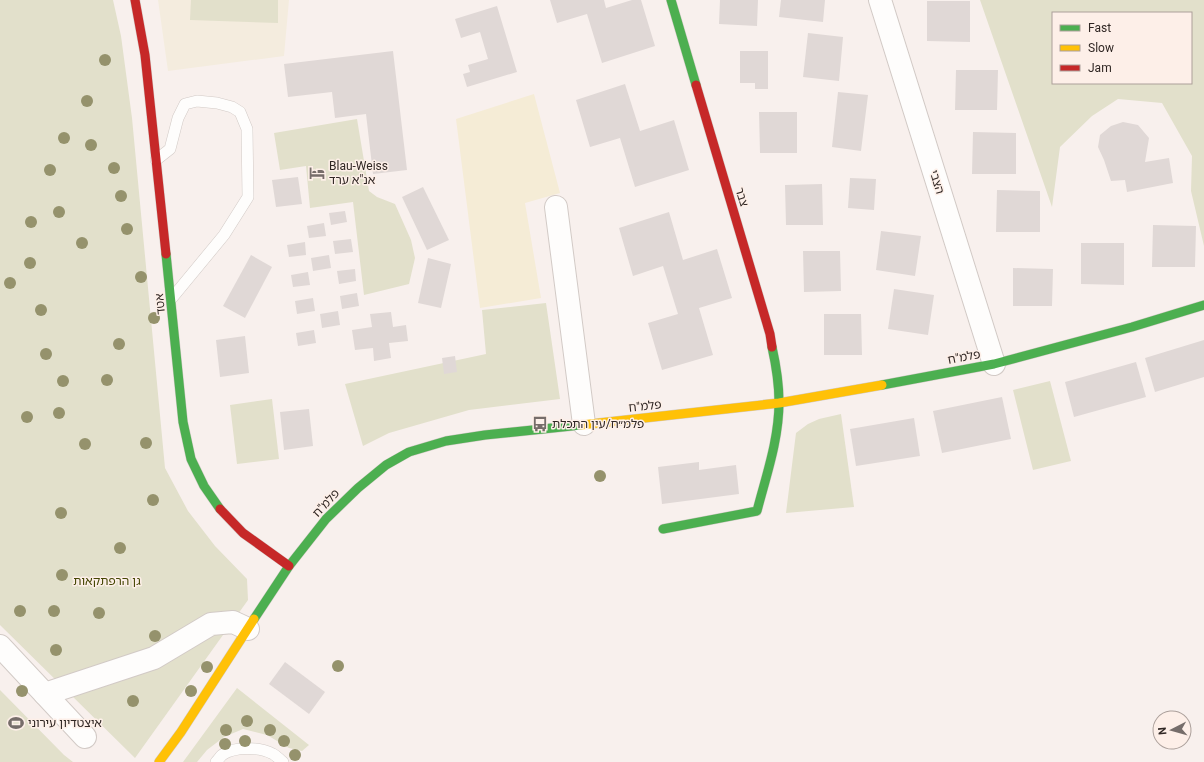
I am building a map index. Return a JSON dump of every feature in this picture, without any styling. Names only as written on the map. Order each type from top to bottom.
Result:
[{"type":"street","name":"אטד","points":[[135,0],[145,55],[183,422],[191,459],[204,486],[221,511],[243,533],[289,566]]},
{"type":"street","name":"צבר","points":[[664,529],[757,511],[777,431],[779,403],[775,361],[770,334],[671,0]]},
{"type":"street","name":"הצבי","points":[[880,0],[994,364]]},
{"type":"street","points":[[556,208],[584,424]]},
{"type":"street","name":"פלמ\"ח","points":[[159,762],[181,732],[289,566],[326,519],[358,488],[386,465],[409,452],[446,441],[485,435],[779,403],[942,374],[994,364],[1056,348],[1204,305]]},
{"type":"street","points":[[45,694],[154,658],[211,624],[233,622],[248,629]]},
{"type":"street","points":[[0,646],[85,737]]},
{"type":"lane","points":[[156,160],[170,149],[178,118],[185,104],[197,101],[217,103],[232,107],[240,112],[247,129],[248,197],[224,235],[171,299]]},
{"type":"lane","points":[[217,762],[223,755],[247,748],[260,749],[273,754],[283,762]]},
{"type":"shaded area","points":[[158,0],[289,0],[284,56],[168,71]]},
{"type":"green space","name":"גן הרפתקאות","points":[[0,0],[113,0],[121,36],[132,118],[165,468],[188,511],[215,546],[247,579],[248,600],[135,758],[0,625]]},
{"type":"green space","points":[[191,0],[278,0],[278,23],[190,20]]},
{"type":"green space","points":[[980,0],[1204,0],[1204,246],[1191,191],[1192,156],[1162,103],[1118,99],[1092,116],[1060,147],[1052,207]]},
{"type":"green space","points":[[357,119],[369,191],[377,197],[395,204],[411,240],[415,258],[409,284],[364,295],[353,202],[310,208],[306,166],[280,170],[274,133]]},
{"type":"green space","points":[[546,303],[560,399],[469,410],[389,433],[363,446],[345,384],[486,354],[482,310]]},
{"type":"green space","points":[[1050,381],[1071,461],[1033,470],[1013,390]]},
{"type":"green space","points":[[272,399],[279,459],[237,464],[230,405]]},
{"type":"green space","points":[[841,414],[854,507],[786,513],[796,433],[808,424],[819,419]]},
{"type":"green space","points":[[237,688],[309,745],[302,751],[289,748],[267,735],[243,729],[224,737],[207,750],[197,762],[183,762]]},
{"type":"green space","name":"איצטדיון עירוני","points":[[0,690],[64,755],[73,762],[0,762]]},
{"type":"sand","points":[[534,94],[560,193],[525,203],[541,298],[480,308],[456,119]]},
{"type":"building","points":[[550,0],[604,0],[606,8],[632,0],[641,0],[655,46],[602,63],[587,14],[557,23]]},
{"type":"building","points":[[720,0],[758,0],[757,26],[719,24]]},
{"type":"building","points":[[781,0],[825,0],[823,22],[779,17]]},
{"type":"building","points":[[927,1],[970,1],[970,42],[927,41]]},
{"type":"building","points":[[497,6],[517,72],[467,87],[463,74],[470,72],[468,65],[488,59],[480,32],[461,38],[455,19]]},
{"type":"building","points":[[808,33],[843,37],[839,81],[803,77]]},
{"type":"building","points":[[393,51],[407,170],[373,174],[366,114],[335,118],[332,92],[288,97],[284,64]]},
{"type":"building","points":[[740,51],[768,51],[768,89],[755,89],[755,83],[740,83]]},
{"type":"building","points":[[956,70],[998,70],[997,110],[955,110]]},
{"type":"building","points":[[625,84],[640,131],[674,120],[689,170],[635,187],[620,138],[590,147],[576,100]]},
{"type":"building","points":[[838,92],[868,95],[861,151],[832,147]]},
{"type":"building","points":[[759,112],[797,112],[797,153],[760,153]]},
{"type":"building","points":[[1123,122],[1138,125],[1149,138],[1145,162],[1169,158],[1173,183],[1127,192],[1125,180],[1111,181],[1098,147],[1100,135],[1111,126]]},
{"type":"building","points":[[973,132],[1016,133],[1016,174],[972,174]]},
{"type":"building","points":[[298,177],[302,204],[276,207],[272,180]]},
{"type":"building","points":[[850,178],[876,179],[874,210],[848,208]]},
{"type":"building","points":[[822,184],[823,225],[786,225],[785,185]]},
{"type":"building","points":[[423,187],[449,240],[427,250],[402,197]]},
{"type":"building","points":[[997,190],[1040,191],[1040,232],[996,232]]},
{"type":"building","points":[[345,211],[347,222],[331,225],[329,213]]},
{"type":"building","points":[[669,212],[683,260],[717,249],[732,298],[699,308],[713,355],[662,370],[648,323],[678,314],[663,266],[633,276],[619,228]]},
{"type":"building","points":[[324,223],[326,236],[309,238],[307,226]]},
{"type":"building","points":[[1153,225],[1196,226],[1195,267],[1152,267]]},
{"type":"building","points":[[881,231],[921,236],[915,276],[876,270]]},
{"type":"building","points":[[351,239],[353,252],[335,254],[333,241]]},
{"type":"building","points":[[305,242],[306,255],[289,257],[287,245]]},
{"type":"building","points":[[1081,243],[1124,243],[1124,285],[1081,284]]},
{"type":"building","points":[[803,251],[840,251],[841,291],[804,292]]},
{"type":"building","points":[[251,255],[272,267],[245,318],[223,306]]},
{"type":"building","points":[[329,255],[331,268],[313,271],[311,258]]},
{"type":"building","points":[[428,258],[451,264],[441,308],[418,303]]},
{"type":"building","points":[[1013,268],[1053,269],[1052,306],[1013,306]]},
{"type":"building","points":[[355,269],[356,281],[339,284],[337,271]]},
{"type":"building","points":[[308,272],[310,285],[293,287],[291,275]]},
{"type":"building","points":[[894,289],[934,295],[928,335],[888,329]]},
{"type":"building","points":[[357,293],[359,306],[342,309],[340,296]]},
{"type":"building","points":[[313,298],[315,311],[297,314],[295,301]]},
{"type":"building","points":[[338,311],[340,325],[322,328],[320,314]]},
{"type":"building","points":[[391,312],[393,327],[406,325],[408,341],[389,343],[391,358],[374,361],[373,348],[355,350],[352,330],[372,327],[370,314]]},
{"type":"building","points":[[824,314],[861,314],[862,355],[824,355]]},
{"type":"building","points":[[314,330],[316,343],[298,346],[296,333]]},
{"type":"building","points":[[245,336],[249,373],[220,377],[216,340]]},
{"type":"building","points":[[1204,340],[1204,377],[1155,392],[1145,358]]},
{"type":"building","points":[[455,356],[457,372],[444,374],[442,358]]},
{"type":"building","points":[[1136,362],[1146,397],[1074,417],[1065,382]]},
{"type":"building","points":[[1002,397],[1011,439],[942,453],[933,411]]},
{"type":"building","points":[[309,409],[313,446],[284,450],[280,412]]},
{"type":"building","points":[[914,418],[920,456],[856,466],[850,429]]},
{"type":"building","points":[[699,462],[699,470],[736,465],[739,494],[662,504],[658,467]]},
{"type":"building","points":[[285,662],[325,692],[309,714],[269,684]]},
{"type":"traffic: fast","points":[[671,0],[696,85]]},
{"type":"traffic: fast","points":[[166,254],[183,422],[191,459],[204,486],[220,509]]},
{"type":"traffic: fast","points":[[882,385],[994,364],[1132,327],[1204,305]]},
{"type":"traffic: fast","points":[[663,529],[757,511],[777,430],[779,402],[778,381],[772,347]]},
{"type":"traffic: fast","points":[[254,619],[289,566],[326,519],[358,488],[386,465],[409,452],[446,441],[485,435],[581,425]]},
{"type":"traffic: slow","points":[[581,425],[779,403],[882,385]]},
{"type":"traffic: slow","points":[[159,762],[181,732],[254,619]]},
{"type":"traffic: jam","points":[[135,0],[145,55],[166,254]]},
{"type":"traffic: jam","points":[[696,85],[770,334],[772,347]]},
{"type":"traffic: jam","points":[[220,509],[243,533],[289,566]]},
{"type":"place","name":"Blau-Weiss אנ\"א ערד","points":[[317,173]]},
{"type":"place","name":"פלמ״ח/עין התכלת","points":[[540,424]]},
{"type":"place","name":"איצטדיון עירוני","points":[[16,723]]}]
